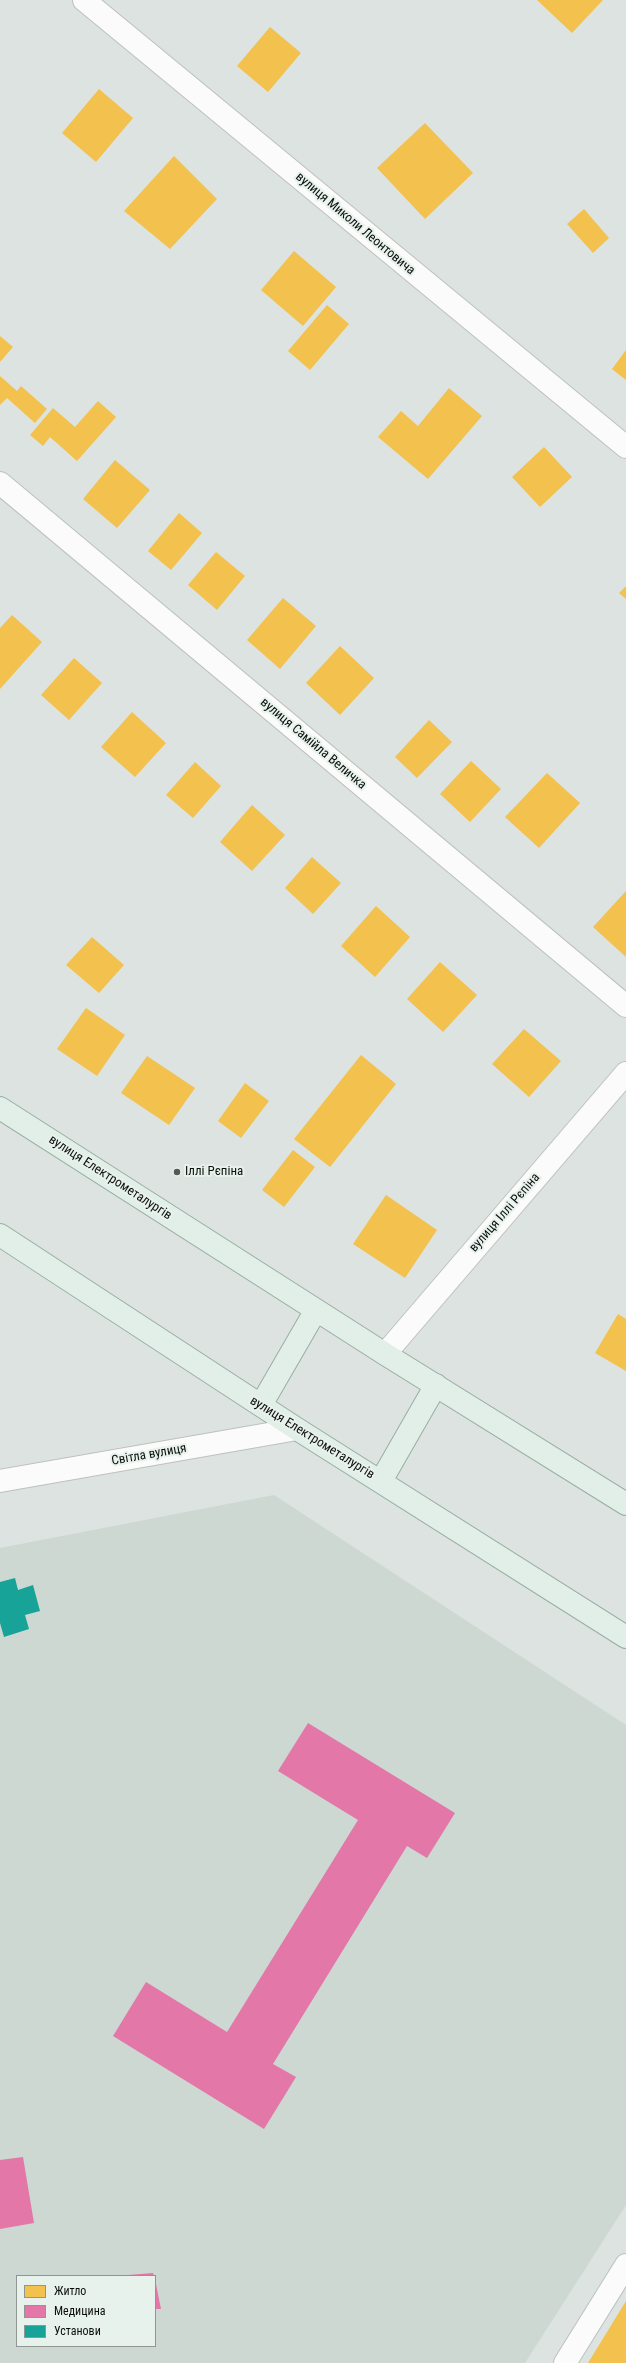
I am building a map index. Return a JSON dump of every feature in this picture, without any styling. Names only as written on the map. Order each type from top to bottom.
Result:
[{"type":"main road","name":"вулиця Електрометалургів","points":[[0,1108],[385,1354],[626,1504]]},
{"type":"main road","name":"вулиця Електрометалургів","points":[[0,1236],[297,1429],[626,1637]]},
{"type":"main road","points":[[261,1405],[316,1310]]},
{"type":"main road","points":[[380,1481],[436,1385]]},
{"type":"street","name":"вулиця Миколи Леонтовича","points":[[84,0],[626,447]]},
{"type":"street","name":"вулиця Самійла Величка","points":[[0,483],[626,1006]]},
{"type":"street","name":"вулиця Іллі Рєпіна","points":[[385,1354],[626,1073]]},
{"type":"street","name":"Світла вулиця","points":[[0,1481],[297,1429]]},
{"type":"street","points":[[565,2363],[626,2265]]},
{"type":"shaded area","points":[[274,1495],[626,1725],[626,2205],[525,2363],[0,2363],[0,1548]]},
{"type":"building: Житло","points":[[537,0],[603,0],[572,33]]},
{"type":"building: Житло","points":[[270,27],[301,53],[268,92],[237,66]]},
{"type":"building: Житло","points":[[99,89],[133,118],[96,162],[62,133]]},
{"type":"building: Житло","points":[[425,123],[473,173],[425,219],[377,168]]},
{"type":"building: Житло","points":[[174,156],[217,199],[170,249],[124,211]]},
{"type":"building: Житло","points":[[584,209],[609,238],[593,253],[567,224]]},
{"type":"building: Житло","points":[[294,251],[336,287],[303,326],[261,290]]},
{"type":"building: Житло","points":[[327,305],[349,324],[310,370],[288,351]]},
{"type":"building: Житло","points":[[0,336],[13,347],[0,362]]},
{"type":"building: Житло","points":[[626,350],[626,380],[612,369]]},
{"type":"building: Житло","points":[[0,376],[17,391],[21,386],[47,409],[35,423],[7,398],[0,405]]},
{"type":"building: Житло","points":[[449,388],[482,416],[428,479],[378,437],[401,411],[418,426]]},
{"type":"building: Житло","points":[[98,401],[116,417],[77,461],[50,437],[43,446],[30,435],[53,408],[75,427]]},
{"type":"building: Житло","points":[[544,447],[572,477],[540,507],[512,477]]},
{"type":"building: Житло","points":[[115,460],[150,490],[117,528],[83,499]]},
{"type":"building: Житло","points":[[179,513],[202,533],[171,570],[148,551]]},
{"type":"building: Житло","points":[[216,552],[245,576],[217,610],[188,585]]},
{"type":"building: Житло","points":[[626,586],[626,599],[619,593]]},
{"type":"building: Житло","points":[[283,598],[316,626],[280,669],[247,640]]},
{"type":"building: Житло","points":[[12,615],[42,642],[0,689],[0,628]]},
{"type":"building: Житло","points":[[340,646],[374,678],[340,715],[306,683]]},
{"type":"building: Житло","points":[[74,658],[102,683],[69,720],[41,695]]},
{"type":"building: Житло","points":[[132,712],[166,743],[135,777],[101,747]]},
{"type":"building: Житло","points":[[429,720],[452,742],[417,778],[395,757]]},
{"type":"building: Житло","points":[[471,761],[501,789],[470,822],[440,794]]},
{"type":"building: Житло","points":[[195,762],[221,786],[193,818],[166,795]]},
{"type":"building: Житло","points":[[547,773],[580,803],[539,848],[505,817]]},
{"type":"building: Житло","points":[[252,805],[285,835],[252,871],[220,842]]},
{"type":"building: Житло","points":[[312,857],[341,883],[313,914],[285,888]]},
{"type":"building: Житло","points":[[626,891],[626,957],[593,927]]},
{"type":"building: Житло","points":[[376,906],[410,937],[375,977],[341,946]]},
{"type":"building: Житло","points":[[92,937],[124,965],[99,993],[66,965]]},
{"type":"building: Житло","points":[[440,962],[477,995],[443,1032],[407,999]]},
{"type":"building: Житло","points":[[86,1008],[125,1035],[97,1076],[57,1049]]},
{"type":"building: Житло","points":[[524,1029],[561,1061],[529,1097],[492,1064]]},
{"type":"building: Житло","points":[[361,1055],[396,1084],[330,1167],[294,1139]]},
{"type":"building: Житло","points":[[147,1056],[195,1088],[169,1125],[121,1093]]},
{"type":"building: Житло","points":[[245,1083],[269,1101],[241,1138],[218,1121]]},
{"type":"building: Житло","points":[[293,1150],[315,1167],[284,1207],[262,1190]]},
{"type":"building: Житло","points":[[386,1195],[437,1230],[405,1278],[353,1244]]},
{"type":"building: Житло","points":[[618,1314],[626,1319],[626,1371],[595,1353]]},
{"type":"building: Житло","points":[[626,2301],[626,2363],[588,2363]]},
{"type":"building: Медицина","points":[[308,1723],[455,1813],[427,1858],[407,1846],[273,2064],[296,2077],[264,2129],[113,2036],[146,1982],[227,2032],[358,1820],[278,1771]]},
{"type":"building: Медицина","points":[[23,2157],[34,2223],[0,2229],[0,2160]]},
{"type":"building: Медицина","points":[[153,2273],[154,2275],[128,2275]]},
{"type":"building: Медицина","points":[[156,2284],[161,2309],[156,2309]]},
{"type":"building: Установи","points":[[15,1578],[18,1590],[33,1585],[40,1611],[25,1615],[29,1629],[4,1637],[0,1623],[0,1582]]},
{"type":"place","name":"Іллі Рєпіна","points":[[177,1172]]}]
